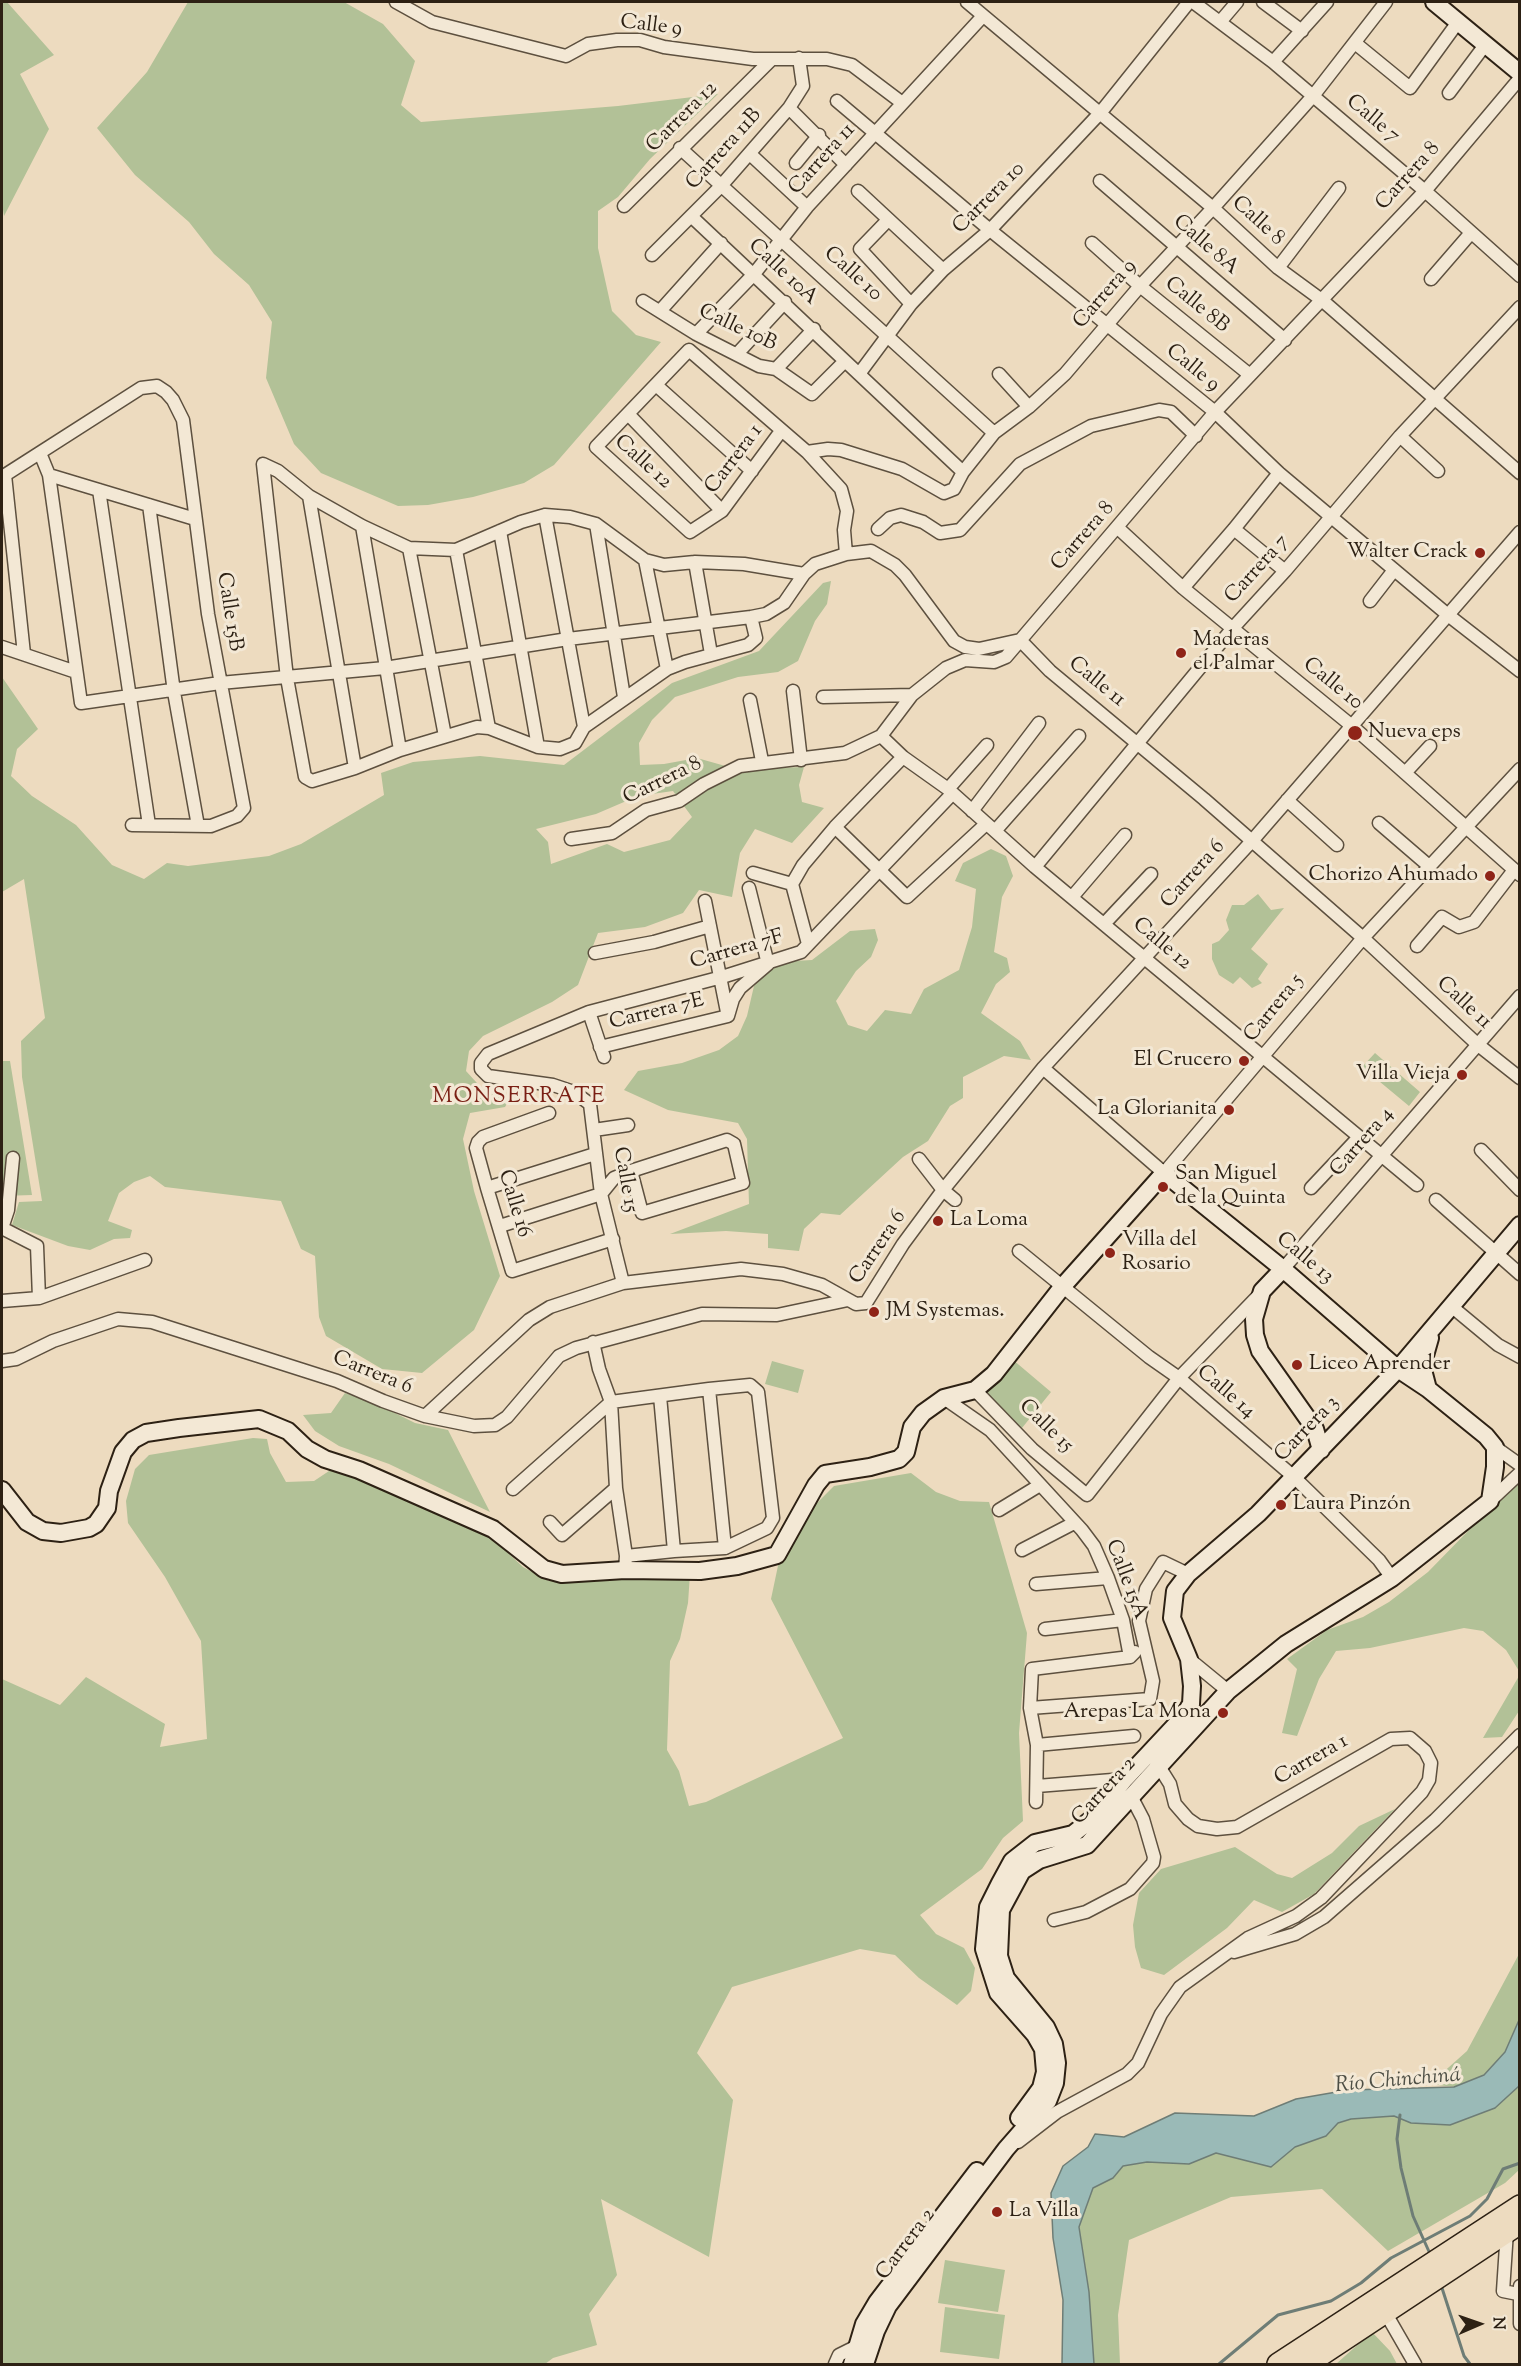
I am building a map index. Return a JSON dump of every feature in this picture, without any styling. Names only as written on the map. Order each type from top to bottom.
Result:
[{"type":"highway","points":[[1278,2364],[1399,2292],[1513,2220]]},
{"type":"highway","points":[[1307,2364],[1385,2312],[1399,2292],[1513,2220]]},
{"type":"main road","points":[[1434,2],[1520,76]]},
{"type":"main road","name":"Calle 13","points":[[1164,1173],[1283,1269],[1398,1369],[1473,1423],[1495,1447]]},
{"type":"main road","name":"Carrera 5","points":[[975,1389],[994,1374],[1063,1287],[1164,1173]]},
{"type":"main road","name":"Carrera 3","points":[[1188,1574],[1258,1514],[1321,1450],[1398,1369],[1520,1225]]},
{"type":"main road","name":"Carrera 4","points":[[1283,1269],[1262,1292],[1254,1319],[1260,1352],[1315,1429],[1321,1450]]},
{"type":"main road","points":[[1428,1389],[1422,1366],[1433,1328]]},
{"type":"main road","points":[[2,1491],[27,1522],[43,1531],[61,1533],[89,1528],[96,1524],[106,1508],[109,1491],[123,1452],[133,1440],[146,1433],[260,1419],[288,1431],[307,1449],[325,1459],[359,1470],[493,1529],[544,1569],[562,1574],[626,1563],[700,1571],[737,1566],[777,1555],[816,1485],[825,1474],[870,1467],[899,1459],[906,1452],[912,1427],[923,1413],[944,1398],[975,1389]]},
{"type":"main road","points":[[1490,1501],[1495,1467],[1495,1447]]},
{"type":"main road","name":"Carrera 2","points":[[865,2364],[876,2331],[888,2306],[1006,2149],[1048,2101],[1055,2083],[1057,2063],[1054,2044],[1046,2027],[1006,1978],[999,1956],[1001,1910],[1023,1871],[1038,1860],[1088,1845],[1228,1691],[1286,1644],[1392,1578],[1490,1501]]},
{"type":"main road","points":[[1188,1574],[1175,1591],[1172,1618],[1189,1659]]},
{"type":"main road","name":"Carrera 2","points":[[852,2364],[855,2347],[864,2324],[877,2302],[1041,2088],[1045,2072],[1043,2049],[1035,2035],[998,1993],[989,1972],[984,1949],[988,1907],[1012,1861],[1035,1843],[1073,1834],[1093,1818],[1148,1753],[1183,1717],[1191,1704],[1189,1659]]},
{"type":"street","name":"Calle 9","points":[[396,2],[432,22],[566,56],[588,44],[640,40],[695,52],[771,60],[827,59],[852,65],[901,102]]},
{"type":"street","name":"Calle 8","points":[[967,2],[1214,208],[1278,268],[1323,301],[1520,473]]},
{"type":"street","name":"Calle 7","points":[[1191,2],[1274,62],[1520,276]]},
{"type":"street","name":"Carrera 10","points":[[859,374],[887,333],[911,304],[943,270],[990,230],[1101,112],[1191,2]]},
{"type":"street","points":[[1220,22],[1236,2]]},
{"type":"street","points":[[1263,2],[1302,31]]},
{"type":"street","points":[[1274,62],[1327,2]]},
{"type":"street","name":"Carrera 9","points":[[807,452],[842,450],[902,469],[944,493],[954,489],[963,472],[994,433],[1029,407],[1065,374],[1140,285],[1214,208],[1313,96],[1386,2]]},
{"type":"street","name":"Carrera 11","points":[[696,334],[754,274],[807,207],[901,102],[983,16]]},
{"type":"street","points":[[1355,44],[1410,88],[1458,22]]},
{"type":"street","points":[[1449,93],[1485,45]]},
{"type":"street","name":"Carrera 11B","points":[[652,255],[720,187],[789,108],[803,86],[799,58]]},
{"type":"street","name":"Carrera 12","points":[[624,206],[771,60]]},
{"type":"street","name":"Carrera 8","points":[[571,838],[605,836],[645,810],[679,801],[704,784],[740,766],[762,761],[845,753],[881,736],[912,695],[929,680],[956,663],[965,660],[1000,661],[1118,528],[1215,412],[1323,301],[1425,191],[1520,76]]},
{"type":"street","name":"Calle 9","points":[[837,101],[990,230],[1215,412],[1279,472],[1394,570],[1520,671]]},
{"type":"street","points":[[789,108],[819,135],[846,165]]},
{"type":"street","points":[[796,163],[819,135]]},
{"type":"street","name":"Calle 10","points":[[680,148],[720,187],[782,238],[887,333],[994,433]]},
{"type":"street","points":[[750,154],[807,207]]},
{"type":"street","name":"Calle 8A","points":[[1100,181],[1285,340]]},
{"type":"street","points":[[1278,268],[1339,188]]},
{"type":"street","points":[[858,190],[943,270]]},
{"type":"street","name":"Calle 10A","points":[[691,216],[814,329],[845,361]]},
{"type":"street","points":[[888,220],[860,249],[911,304]]},
{"type":"street","points":[[1431,279],[1470,234]]},
{"type":"street","points":[[660,311],[721,243]]},
{"type":"street","name":"Calle 8B","points":[[1092,243],[1250,375]]},
{"type":"street","name":"Calle 10B","points":[[643,301],[696,334],[737,354],[776,369],[812,394],[845,361]]},
{"type":"street","points":[[737,354],[785,302]]},
{"type":"street","name":"Carrera 7","points":[[1035,867],[1232,629],[1286,571],[1400,436],[1520,308]]},
{"type":"street","points":[[776,369],[814,329]]},
{"type":"street","points":[[722,512],[628,414],[689,350],[807,452],[841,489],[845,499],[846,554]]},
{"type":"street","points":[[845,361],[963,472]]},
{"type":"street","points":[[999,375],[1029,407]]},
{"type":"street","points":[[656,385],[752,471]]},
{"type":"street","name":"Calle 15B","points":[[40,453],[141,388],[157,386],[166,392],[174,400],[183,420],[195,519],[220,683],[244,808],[229,820],[198,826]]},
{"type":"street","points":[[878,529],[890,518],[901,515],[923,522],[940,533],[960,530],[1020,464],[1091,426],[1159,410],[1171,412],[1196,436]]},
{"type":"street","name":"Calle 12","points":[[628,414],[596,447],[690,532]]},
{"type":"street","name":"Carrera 1","points":[[690,532],[722,512],[781,431]]},
{"type":"street","points":[[1400,436],[1438,471]]},
{"type":"street","points":[[24,654],[4,476],[40,453],[49,475],[81,703],[174,692],[220,683],[385,668],[568,639],[751,617],[766,614],[784,603],[804,574],[815,564],[846,554],[871,551],[896,565],[954,641],[965,647],[998,647],[1020,640]]},
{"type":"street","points":[[751,617],[756,638],[748,645],[711,654],[667,669],[584,727],[575,742],[560,749],[538,747],[489,728],[477,727],[400,750],[356,768],[312,781],[305,777],[287,678],[263,464],[278,471],[309,496],[362,526],[409,548],[456,550],[545,515],[570,517],[596,524],[645,560],[664,565],[695,562],[744,564],[804,574]]},
{"type":"street","points":[[1183,588],[1279,472]]},
{"type":"street","points":[[49,475],[195,519]]},
{"type":"street","points":[[99,490],[150,825]]},
{"type":"street","points":[[309,496],[356,768]]},
{"type":"street","points":[[132,825],[198,826],[174,692],[149,506]]},
{"type":"street","points":[[545,515],[584,727]]},
{"type":"street","points":[[596,524],[624,697]]},
{"type":"street","points":[[362,526],[400,750]]},
{"type":"street","name":"Calle 10","points":[[1118,528],[1183,588],[1352,726],[1517,872]]},
{"type":"street","points":[[1234,529],[1286,571]]},
{"type":"street","points":[[500,531],[538,747]]},
{"type":"street","name":"Carrera 6","points":[[2,1361],[16,1359],[81,1330],[118,1319],[152,1322],[338,1380],[383,1401],[424,1416],[529,1320],[550,1307],[623,1283],[741,1269],[783,1274],[822,1285],[848,1300],[866,1304],[903,1244],[1043,1068],[1147,958],[1251,842],[1520,532]]},
{"type":"street","points":[[409,548],[444,736]]},
{"type":"street","points":[[456,550],[489,728]]},
{"type":"street","points":[[645,560],[667,669]]},
{"type":"street","points":[[695,562],[711,654]]},
{"type":"street","points":[[1370,601],[1394,570]]},
{"type":"street","name":"Calle 11","points":[[1020,640],[1050,671],[1138,742],[1364,938],[1477,1044],[1520,1078]]},
{"type":"street","points":[[2,647],[76,672]]},
{"type":"street","points":[[793,690],[801,759]]},
{"type":"street","points":[[823,697],[912,695]]},
{"type":"street","points":[[750,700],[762,761]]},
{"type":"street","points":[[972,811],[1039,723]]},
{"type":"street","name":"Calle 12","points":[[881,736],[903,757],[950,792],[1035,867],[1073,896],[1417,1185]]},
{"type":"street","points":[[835,827],[908,897],[990,828],[1079,736]]},
{"type":"street","name":"Carrera 7F","points":[[574,1092],[553,1085],[488,1076],[481,1069],[481,1063],[488,1054],[589,1012],[792,957],[808,944],[880,869],[950,792],[987,745]]},
{"type":"street","points":[[1405,773],[1430,746]]},
{"type":"street","points":[[808,944],[792,885],[803,865],[835,827],[903,757]]},
{"type":"street","name":"Carrera 5","points":[[1164,1173],[1265,1058],[1364,938],[1520,769]]},
{"type":"street","points":[[1287,800],[1337,845]]},
{"type":"street","points":[[1379,823],[1429,866]]},
{"type":"street","points":[[1073,896],[1125,835]]},
{"type":"street","points":[[1418,946],[1442,917],[1459,927],[1474,922],[1517,872]]},
{"type":"street","points":[[753,873],[792,885]]},
{"type":"street","points":[[1105,923],[1151,874]]},
{"type":"street","points":[[749,888],[768,964]]},
{"type":"street","points":[[705,901],[728,1016]]},
{"type":"street","points":[[594,953],[654,942],[710,926]]},
{"type":"street","name":"Carrera 7E","points":[[589,1012],[602,1052],[728,1016],[733,999],[740,988],[768,964]]},
{"type":"street","name":"Carrera 4","points":[[1283,1269],[1520,996]]},
{"type":"street","name":"Calle 13","points":[[1043,1068],[1164,1173]]},
{"type":"street","name":"Calle 15","points":[[574,1092],[590,1104],[601,1194],[623,1283]]},
{"type":"street","name":"Calle 16","points":[[549,1113],[483,1137],[477,1142],[476,1148],[512,1271],[613,1239]]},
{"type":"street","points":[[594,1130],[628,1125]]},
{"type":"street","points":[[1311,1188],[1359,1137]]},
{"type":"street","points":[[500,1226],[601,1194],[614,1178],[631,1171],[727,1140],[734,1144],[743,1183],[642,1213],[631,1171]]},
{"type":"street","points":[[1481,1150],[1520,1190]]},
{"type":"street","points":[[487,1188],[595,1154]]},
{"type":"street","points":[[14,1158],[8,1210],[2,1228],[36,1246],[39,1298]]},
{"type":"street","points":[[919,1159],[955,1200]]},
{"type":"street","points":[[1436,1200],[1520,1274]]},
{"type":"street","name":"Calle 14","points":[[1019,1251],[1149,1357],[1179,1378],[1294,1477],[1379,1560],[1392,1578]]},
{"type":"street","points":[[2,1301],[39,1298],[145,1260]]},
{"type":"street","name":"Carrera 4","points":[[1087,1496],[1179,1378],[1262,1292]]},
{"type":"street","points":[[424,1416],[474,1426],[495,1425],[507,1417],[559,1356],[593,1342],[702,1314],[777,1315],[848,1300]]},
{"type":"street","points":[[1451,1306],[1498,1345],[1520,1357]]},
{"type":"street","points":[[513,1489],[610,1402],[750,1385],[758,1392],[772,1518],[767,1528],[725,1548],[674,1551],[626,1563],[616,1488],[610,1402],[598,1369],[593,1342]]},
{"type":"street","points":[[709,1389],[725,1548]]},
{"type":"street","name":"Calle 15","points":[[975,1389],[1032,1449],[1087,1496]]},
{"type":"street","points":[[660,1396],[674,1551]]},
{"type":"street","name":"Calle 15A","points":[[944,1398],[990,1430],[1094,1546],[1124,1620],[1130,1657]]},
{"type":"street","points":[[1495,1447],[1520,1465]]},
{"type":"street","name":"Carrera 2","points":[[1490,1501],[1520,1473]]},
{"type":"street","points":[[999,1510],[1040,1485]]},
{"type":"street","points":[[550,1522],[562,1535],[616,1488]]},
{"type":"street","points":[[1022,1550],[1074,1523]]},
{"type":"street","points":[[1030,1708],[1150,1699],[1153,1681],[1139,1621],[1146,1589],[1163,1562],[1188,1574]]},
{"type":"street","points":[[1036,1584],[1108,1578]]},
{"type":"street","points":[[1045,1629],[1124,1620]]},
{"type":"street","points":[[1036,1802],[1037,1745],[1030,1708],[1032,1669],[1130,1657],[1143,1642]]},
{"type":"street","points":[[1189,1659],[1228,1691]]},
{"type":"street","points":[[1006,2149],[1022,2140],[1057,2112],[1127,2074],[1138,2063],[1161,2014],[1180,1987],[1233,1952],[1295,1934],[1324,1917],[1435,1820],[1520,1735]]},
{"type":"street","points":[[1037,1745],[1134,1736]]},
{"type":"street","name":"Carrera 1","points":[[1160,1765],[1175,1803],[1188,1819],[1198,1826],[1217,1829],[1237,1827],[1391,1738],[1410,1738],[1425,1751],[1431,1763],[1429,1780],[1422,1792],[1321,1898],[1296,1916],[1248,1938],[1233,1952]]},
{"type":"street","points":[[1148,1753],[1160,1765]]},
{"type":"street","name":"Carrera 2","points":[[1037,1786],[1125,1779]]},
{"type":"street","points":[[1054,1920],[1086,1912],[1130,1889],[1149,1869],[1154,1857],[1143,1819],[1132,1798]]},
{"type":"street","points":[[1513,2220],[1503,2291],[1519,2290],[1520,2324]]},
{"type":"street","points":[[1385,2312],[1415,2364]]},
{"type":"street","points":[[835,2364],[838,2355],[855,2347]]},
{"type":"green space","points":[[2,2],[7,2],[54,55],[20,74],[49,129],[4,216],[2,203]]},
{"type":"green space","points":[[188,2],[344,2],[383,24],[415,61],[401,105],[421,122],[618,106],[718,94],[650,159],[618,197],[598,211],[598,248],[612,311],[636,335],[661,342],[554,465],[524,483],[473,497],[428,505],[398,506],[321,473],[294,444],[266,378],[272,322],[249,285],[214,254],[189,222],[135,175],[97,128],[147,72]]},
{"type":"green space","points":[[831,581],[827,604],[815,621],[798,661],[778,672],[738,677],[675,697],[652,720],[639,743],[640,765],[664,764],[697,758],[736,769],[804,767],[799,785],[802,802],[824,808],[792,843],[755,829],[740,853],[732,897],[699,890],[683,913],[645,927],[598,933],[578,985],[552,1002],[483,1036],[469,1051],[466,1071],[487,1094],[512,1095],[505,1107],[470,1113],[463,1139],[474,1191],[500,1276],[474,1330],[422,1373],[382,1369],[326,1336],[319,1317],[315,1256],[301,1249],[281,1201],[165,1187],[150,1176],[134,1182],[119,1193],[108,1221],[132,1230],[130,1238],[114,1239],[90,1250],[68,1246],[12,1225],[19,1202],[42,1201],[22,1077],[21,1041],[45,1018],[24,879],[2,892],[2,677],[38,729],[17,749],[11,776],[32,796],[76,825],[112,865],[144,879],[167,863],[188,866],[269,856],[301,844],[384,795],[381,773],[413,762],[480,756],[564,765],[672,683],[759,651],[823,583]],"holes":[[[673,791],[692,817],[670,840],[624,852],[607,844],[551,864],[548,842],[536,829],[596,814],[638,796]]]},
{"type":"green space","points":[[991,849],[1006,856],[1013,876],[1002,897],[994,952],[1007,958],[1010,972],[996,984],[981,1013],[1020,1041],[1031,1060],[1004,1056],[963,1077],[963,1098],[950,1106],[928,1141],[903,1157],[840,1215],[821,1213],[804,1229],[799,1251],[768,1248],[768,1234],[726,1231],[670,1234],[749,1204],[747,1139],[738,1123],[668,1110],[624,1090],[638,1071],[682,1063],[719,1050],[738,1036],[747,1016],[754,986],[772,968],[794,961],[812,960],[850,931],[875,929],[878,940],[871,957],[856,971],[836,1001],[848,1025],[867,1031],[885,1010],[911,1014],[924,989],[959,970],[972,927],[976,889],[955,881],[963,863]]},
{"type":"green space","points":[[1258,894],[1271,910],[1284,908],[1251,949],[1268,964],[1258,979],[1262,983],[1252,988],[1240,977],[1233,984],[1219,975],[1212,959],[1212,944],[1219,941],[1229,930],[1226,920],[1232,905],[1244,905]]},
{"type":"green space","points":[[1375,1053],[1420,1092],[1409,1106],[1362,1067]]},
{"type":"green space","points":[[2,1061],[10,1061],[32,1195],[2,1196]]},
{"type":"green space","points":[[1012,1359],[1051,1392],[1022,1428],[983,1393]]},
{"type":"green space","points":[[772,1361],[804,1370],[798,1393],[765,1384]]},
{"type":"green space","points":[[345,1393],[377,1404],[415,1423],[448,1430],[490,1512],[389,1464],[339,1446],[315,1431],[303,1415],[331,1413]]},
{"type":"green space","points":[[253,1438],[267,1439],[270,1453],[286,1482],[314,1481],[332,1469],[377,1482],[451,1521],[492,1538],[523,1567],[549,1581],[585,1582],[690,1574],[688,1603],[680,1639],[670,1661],[667,1750],[679,1771],[689,1806],[706,1802],[843,1738],[771,1599],[779,1561],[810,1510],[834,1486],[911,1473],[936,1492],[960,1501],[989,1502],[1027,1633],[1019,1733],[1023,1821],[1003,1838],[982,1869],[920,1915],[936,1934],[964,1948],[975,1968],[971,1991],[957,2005],[919,1978],[895,1955],[860,1949],[732,1987],[697,2053],[733,2100],[709,2257],[601,2199],[617,2275],[589,2314],[597,2345],[553,2358],[545,2364],[2,2364],[2,1679],[60,1705],[86,1677],[165,1724],[160,1747],[207,1739],[201,1641],[165,1577],[128,1523],[126,1501],[135,1469],[149,1455]]},
{"type":"green space","points":[[1519,1483],[1519,1671],[1506,1650],[1483,1631],[1464,1628],[1370,1648],[1336,1651],[1319,1679],[1297,1736],[1282,1733],[1297,1669],[1287,1659],[1327,1630],[1363,1617],[1389,1602],[1428,1572],[1510,1488]]},
{"type":"green space","points":[[1519,1676],[1519,1711],[1502,1737],[1483,1738]]},
{"type":"green space","points":[[1395,1809],[1314,1894],[1282,1912],[1254,1900],[1227,1928],[1164,1975],[1141,1968],[1135,1947],[1133,1925],[1139,1893],[1161,1869],[1235,1847],[1277,1874],[1292,1878],[1332,1853],[1359,1826]]},
{"type":"green space","points":[[1519,1954],[1519,2020],[1505,2052],[1484,2075],[1454,2087],[1430,2084],[1467,2051]]},
{"type":"green space","points":[[1519,2086],[1519,2170],[1505,2183],[1388,2251],[1322,2189],[1231,2197],[1129,2240],[1118,2315],[1120,2364],[1094,2364],[1089,2292],[1079,2227],[1093,2188],[1113,2178],[1123,2166],[1147,2162],[1189,2164],[1216,2153],[1271,2167],[1295,2147],[1326,2136],[1338,2123],[1351,2119],[1394,2116],[1411,2123],[1495,2108]]},
{"type":"green space","points":[[945,2260],[1005,2270],[998,2312],[938,2303]]},
{"type":"green space","points":[[945,2307],[1005,2315],[999,2359],[940,2352]]},
{"type":"green space","points":[[1372,2332],[1390,2351],[1397,2364],[1336,2364]]},
{"type":"water","points":[[1519,2020],[1519,2086],[1495,2108],[1450,2125],[1411,2123],[1394,2116],[1351,2119],[1338,2123],[1326,2136],[1295,2147],[1271,2167],[1216,2153],[1189,2164],[1147,2162],[1123,2166],[1113,2178],[1093,2188],[1079,2227],[1089,2292],[1094,2364],[1062,2364],[1063,2300],[1053,2238],[1051,2193],[1063,2166],[1088,2147],[1095,2134],[1124,2137],[1175,2113],[1254,2116],[1296,2099],[1348,2090],[1454,2087],[1484,2075],[1505,2052]]},
{"type":"waterway","points":[[1400,2115],[1397,2139],[1401,2168],[1413,2216],[1431,2256]]},
{"type":"waterway","points":[[1219,2364],[1278,2315],[1331,2301],[1361,2283],[1391,2258],[1470,2216],[1487,2199],[1503,2169],[1520,2163]]},
{"type":"waterway","points":[[1441,2285],[1464,2356],[1470,2364]]},
{"type":"place","name":"Walter Crack","points":[[1480,553]]},
{"type":"place","name":"Maderas el Palmar","points":[[1181,653]]},
{"type":"place","name":"Nueva eps","points":[[1355,733]]},
{"type":"place","name":"Chorizo Ahumado","points":[[1490,876]]},
{"type":"place","name":"El Crucero","points":[[1244,1061]]},
{"type":"place","name":"Villa Vieja","points":[[1462,1075]]},
{"type":"place","name":"La Glorianita","points":[[1229,1110]]},
{"type":"place","name":"San Miguel de la Quinta","points":[[1163,1187]]},
{"type":"place","name":"La Loma","points":[[938,1221]]},
{"type":"place","name":"Villa del Rosario","points":[[1110,1253]]},
{"type":"place","name":"JM Systemas.","points":[[874,1312]]},
{"type":"place","name":"Liceo Aprender","points":[[1297,1365]]},
{"type":"place","name":"Laura Pinzón","points":[[1281,1505]]},
{"type":"place","name":"Arepas La Mona","points":[[1223,1713]]},
{"type":"place","name":"La Villa","points":[[997,2212]]},
{"type":"district","name":"MONSERRATE","points":[[519,1098]]},
{"type":"water label","name":"Río Chinchiná","points":[[1398,2082]]}]
